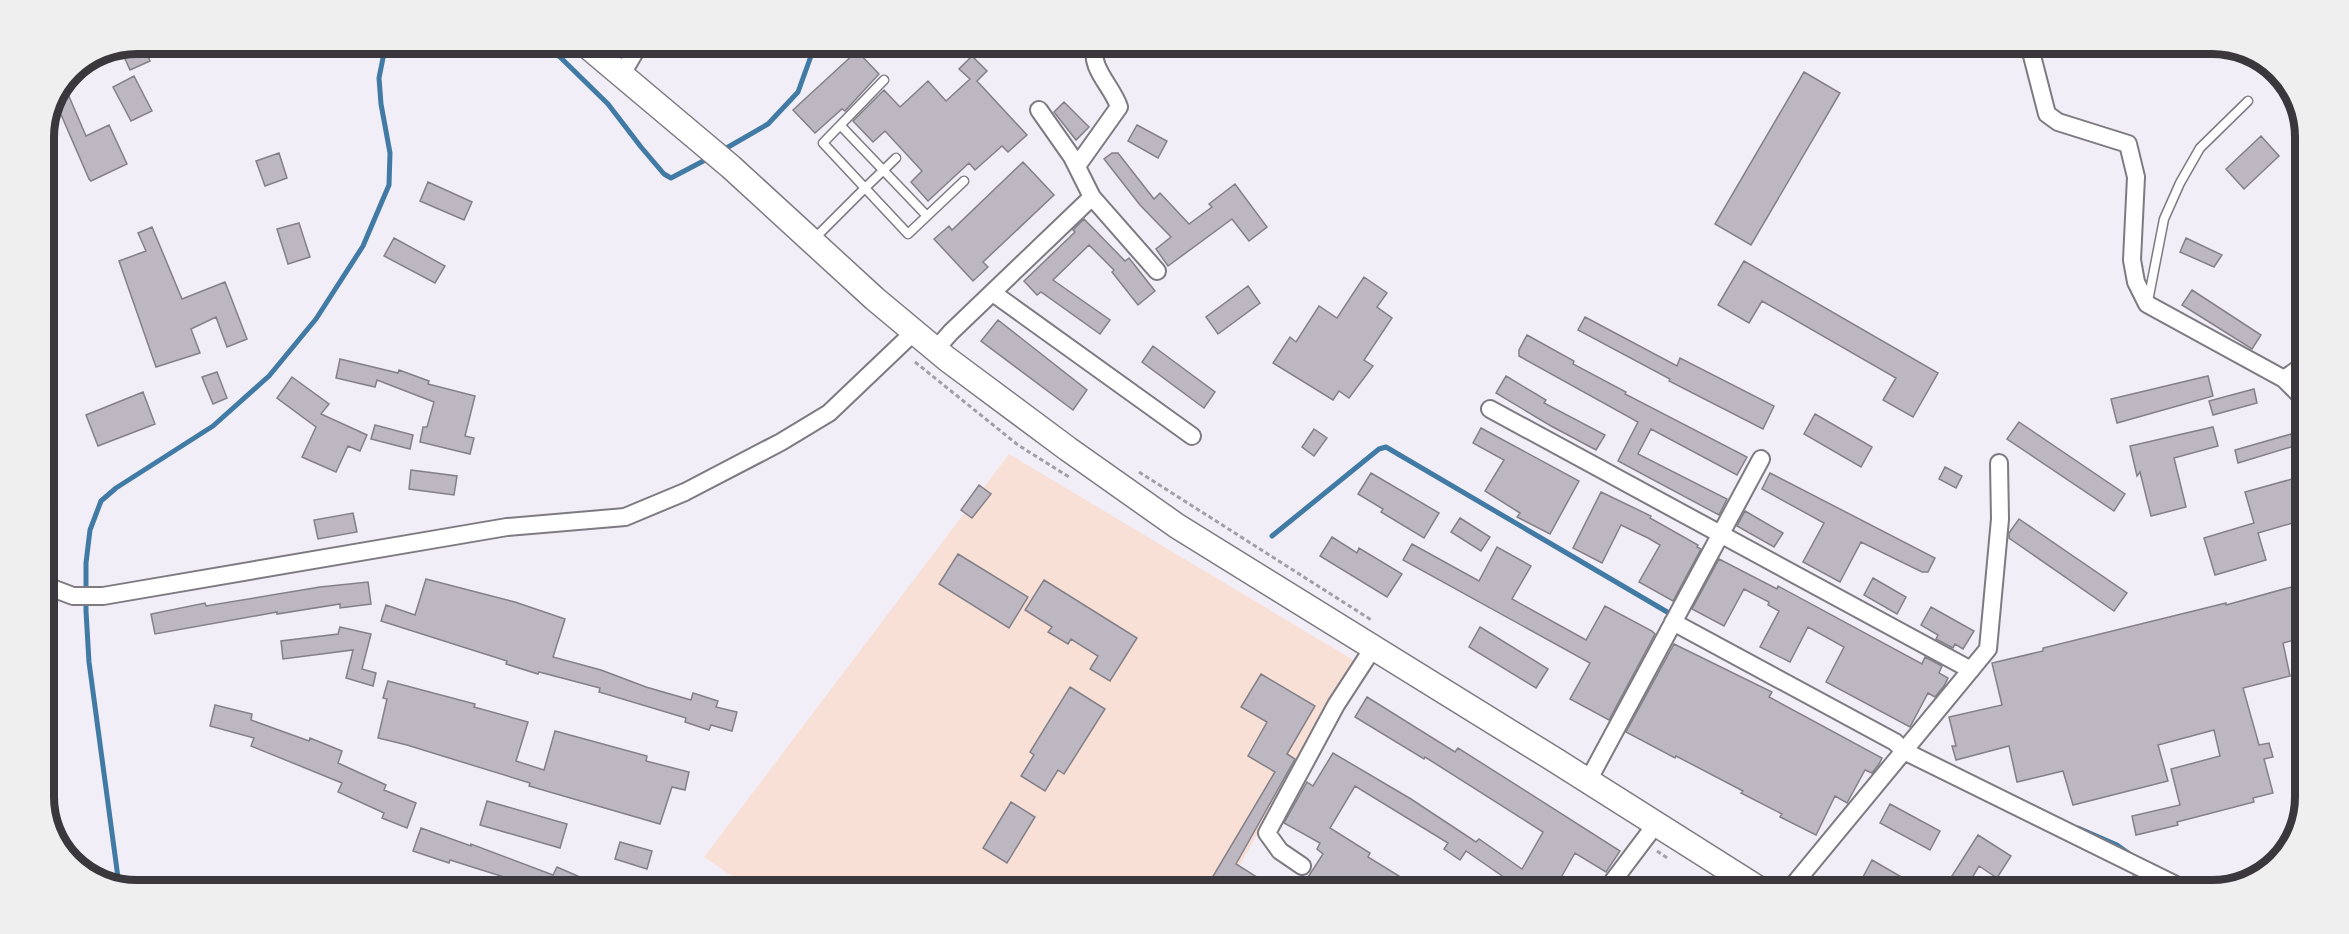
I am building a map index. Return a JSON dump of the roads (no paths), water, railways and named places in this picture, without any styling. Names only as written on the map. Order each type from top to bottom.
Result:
[{"type":"main road","points":[[597,54],[731,167],[875,299],[1005,403],[1177,526],[1377,637],[1588,781],[1745,880]]},
{"type":"street","points":[[622,74],[634,54]]},
{"type":"street","points":[[1077,166],[1119,107],[1096,65],[1093,54]]},
{"type":"street","points":[[2032,54],[2047,114],[2058,122],[2128,144],[2136,177],[2132,260],[2136,282],[2147,304],[2284,379],[2295,390]]},
{"type":"street","points":[[1039,110],[1077,166],[1092,197],[1157,271]]},
{"type":"street","points":[[936,350],[1092,197]]},
{"type":"street","points":[[993,293],[1192,436]]},
{"type":"street","points":[[54,589],[73,596],[103,596],[507,527],[625,517],[685,492],[781,442],[829,413],[914,332]]},
{"type":"street","points":[[2284,379],[2295,371]]},
{"type":"street","points":[[1490,409],[1971,670]]},
{"type":"street","points":[[1588,781],[1761,459]]},
{"type":"street","points":[[1798,880],[1988,649],[2000,519],[1999,463]]},
{"type":"street","points":[[1673,622],[1895,742],[1904,751],[2166,880]]},
{"type":"street","points":[[1302,866],[1280,852],[1267,833],[1336,705],[1377,637]]},
{"type":"street","points":[[1614,880],[1656,824]]},
{"type":"lane","points":[[884,80],[824,143],[908,234],[964,181]]},
{"type":"lane","points":[[2147,304],[2164,219],[2180,183],[2200,148],[2248,101]]},
{"type":"lane","points":[[841,126],[927,216]]},
{"type":"lane","points":[[812,241],[896,158]]},
{"type":"waterway","points":[[118,878],[89,662],[86,563],[90,530],[101,501],[116,488],[213,426],[269,376],[316,319],[363,246],[389,185],[390,153],[379,78],[384,54]]},
{"type":"waterway","points":[[556,54],[608,104],[664,174],[671,178],[709,158]]},
{"type":"waterway","points":[[723,150],[768,124],[798,92],[812,54]]},
{"type":"waterway","points":[[1272,536],[1379,449],[1386,447],[1674,616]]},
{"type":"waterway","points":[[2078,828],[2117,845],[2131,855]]}]
